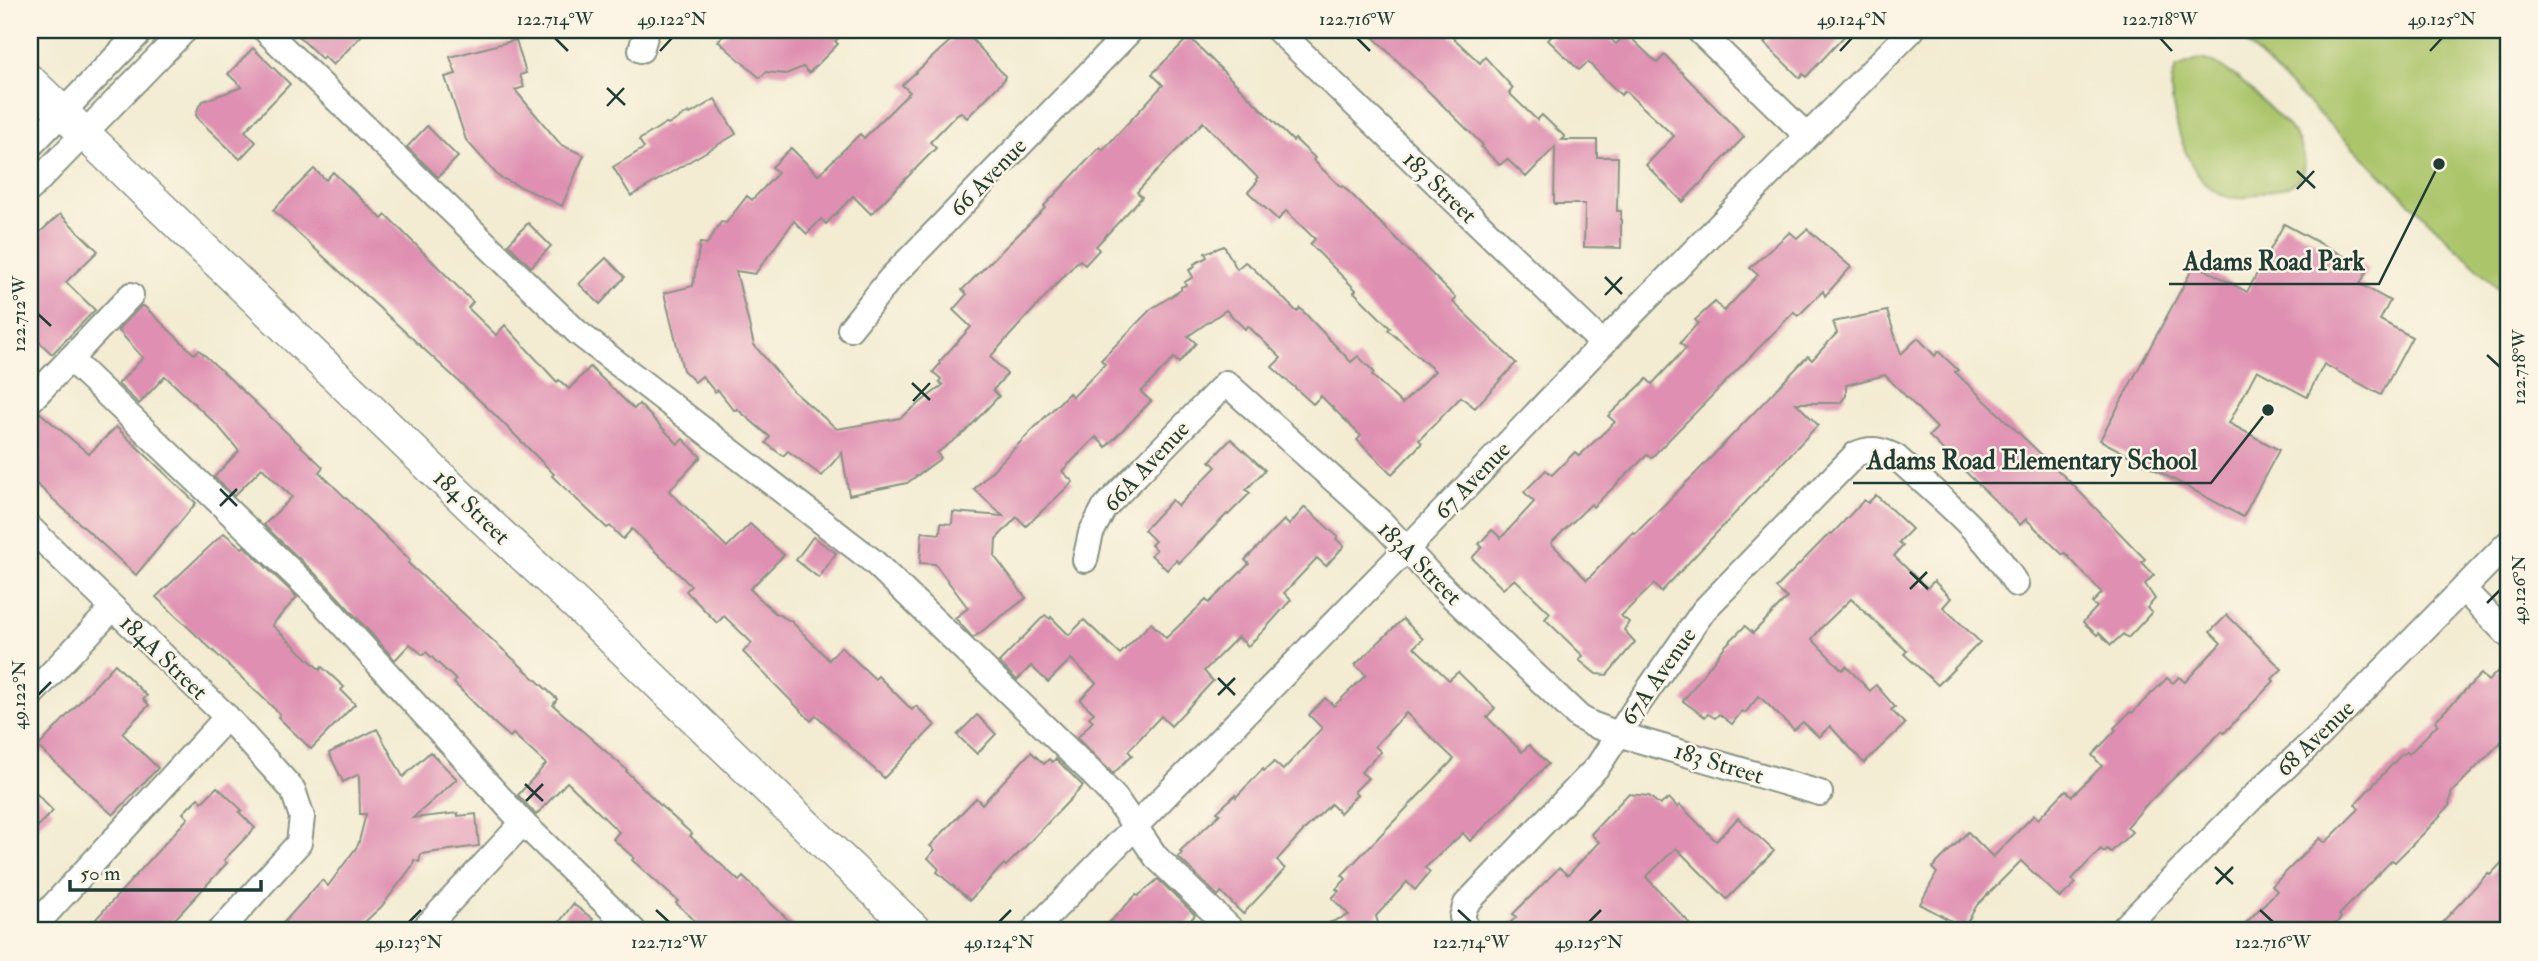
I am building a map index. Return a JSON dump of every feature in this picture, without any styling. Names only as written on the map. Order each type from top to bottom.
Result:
[{"type":"main road","name":"184 Street","points":[[30,80],[475,511],[578,606],[916,931]]},
{"type":"street","points":[[30,146],[142,30]]},
{"type":"street","points":[[30,189],[185,30]]},
{"type":"street","points":[[265,30],[577,332],[874,562],[1089,770],[1116,799],[1156,857],[1233,931]]},
{"type":"street","name":"66 Avenue","points":[[850,329],[890,279],[1131,30]]},
{"type":"street","name":"183 Street","points":[[1278,30],[1603,344]]},
{"type":"street","points":[[1698,30],[1806,135]]},
{"type":"street","name":"67 Avenue","points":[[1033,931],[1806,135],[1912,30]]},
{"type":"street","points":[[30,401],[131,295]]},
{"type":"street","points":[[70,359],[316,595],[523,823],[635,931]]},
{"type":"street","name":"183A Street","points":[[1226,383],[1382,523],[1405,550],[1567,707],[1591,724],[1618,734]]},
{"type":"street","name":"66A Avenue","points":[[1085,560],[1091,533],[1104,508],[1226,383]]},
{"type":"street","name":"67A Avenue","points":[[1468,931],[1462,917],[1466,904],[1598,766],[1704,610],[1856,454],[1869,449],[1896,457],[1984,538],[2016,584]]},
{"type":"street","name":"184A Street","points":[[30,528],[227,717],[293,790],[302,817],[299,842],[220,931]]},
{"type":"street","name":"68 Avenue","points":[[2120,931],[2254,796],[2319,736],[2508,543]]},
{"type":"street","points":[[2463,590],[2508,635]]},
{"type":"street","points":[[30,696],[113,608]]},
{"type":"street","points":[[30,931],[227,717]]},
{"type":"street","name":"183 Street","points":[[1618,734],[1820,793]]},
{"type":"street","points":[[422,931],[523,823]]},
{"type":"green space","points":[[2233,30],[2508,30],[2508,298]]},
{"type":"green space","points":[[2201,59],[2224,69],[2254,92],[2293,133],[2304,159],[2301,176],[2294,183],[2237,198],[2213,191],[2196,172],[2180,136],[2171,89],[2176,68]]},
{"type":"building","points":[[292,30],[367,30],[333,65],[324,56],[322,59]]},
{"type":"building","points":[[729,30],[849,30],[835,41],[838,44],[809,73],[803,67],[786,74],[766,72],[760,78],[718,41]]},
{"type":"building","points":[[962,30],[1005,76],[1004,80],[967,118],[961,112],[957,114],[930,142],[936,148],[871,214],[853,196],[826,224],[821,219],[807,234],[794,221],[755,274],[736,271],[754,345],[792,390],[837,429],[900,418],[943,385],[933,372],[971,327],[953,310],[967,294],[962,290],[1045,208],[1100,147],[1103,150],[1163,85],[1152,74],[1189,37],[1429,271],[1456,298],[1453,302],[1516,363],[1475,408],[1461,397],[1419,440],[1422,443],[1392,474],[1357,440],[1361,436],[1321,396],[1313,404],[1272,367],[1281,358],[1248,326],[1245,329],[1226,310],[1188,336],[1196,343],[1179,363],[1174,358],[1141,392],[1151,401],[1106,447],[1096,437],[1062,471],[1073,482],[1026,526],[1017,517],[996,539],[995,557],[1026,598],[973,638],[955,618],[968,608],[935,564],[920,563],[922,532],[940,534],[941,523],[952,524],[953,512],[1003,516],[974,489],[1069,393],[1073,397],[1105,364],[1101,360],[1151,309],[1186,285],[1185,282],[1193,277],[1189,270],[1207,257],[1205,253],[1224,246],[1237,269],[1245,262],[1252,267],[1297,312],[1300,308],[1351,362],[1358,356],[1374,372],[1372,375],[1402,404],[1435,371],[1388,330],[1390,328],[1354,292],[1356,290],[1310,244],[1315,239],[1286,211],[1278,220],[1248,192],[1258,178],[1203,122],[1137,192],[1142,197],[1096,246],[1099,250],[1085,265],[1080,260],[1076,263],[990,357],[1007,374],[993,390],[999,396],[965,432],[937,453],[941,458],[907,483],[849,495],[842,452],[822,476],[788,451],[783,456],[766,443],[770,437],[737,409],[734,410],[702,376],[695,382],[683,370],[664,293],[693,286],[700,243],[707,244],[721,222],[726,223],[747,196],[752,200],[778,173],[772,167],[791,148],[818,175],[860,134],[864,138],[910,92],[902,85]]},
{"type":"building","points":[[1366,30],[1445,30],[1480,63],[1485,57],[1513,88],[1509,93],[1537,120],[1542,115],[1565,137],[1562,140],[1597,140],[1597,157],[1618,157],[1617,211],[1621,211],[1621,248],[1584,247],[1585,204],[1554,204],[1555,147],[1526,177],[1507,159],[1500,165]]},
{"type":"building","points":[[1558,30],[1601,30],[1616,44],[1627,34],[1657,63],[1665,55],[1744,137],[1683,202],[1646,165],[1674,136],[1625,91],[1621,95],[1588,62],[1579,70],[1548,40]]},
{"type":"building","points":[[1777,30],[1850,30],[1806,77],[1803,74],[1800,78],[1764,43]]},
{"type":"building","points":[[516,40],[526,73],[520,75],[524,87],[515,90],[561,145],[584,155],[562,206],[499,177],[466,140],[445,77],[456,74],[450,57]]},
{"type":"building","points":[[253,48],[290,84],[245,131],[256,142],[240,159],[196,115],[203,101],[242,87],[228,74]]},
{"type":"building","points":[[715,99],[736,134],[631,196],[613,167],[644,148],[639,140],[666,123],[668,125]]},
{"type":"building","points":[[427,126],[458,157],[438,177],[407,147]]},
{"type":"building","points":[[314,169],[326,180],[333,172],[382,219],[386,215],[473,302],[468,308],[496,335],[505,325],[557,382],[559,380],[569,389],[590,367],[634,409],[639,404],[678,444],[683,439],[701,457],[669,491],[727,547],[750,524],[784,555],[750,589],[775,613],[791,621],[829,660],[841,647],[875,679],[878,676],[912,710],[916,706],[935,725],[884,778],[816,715],[811,721],[743,652],[752,643],[724,616],[717,623],[686,591],[691,586],[632,529],[623,539],[610,526],[607,528],[552,476],[554,474],[491,411],[273,210]]},
{"type":"building","points":[[60,214],[98,251],[66,282],[95,310],[52,354],[30,333],[30,250],[40,239],[37,235]]},
{"type":"building","points":[[528,223],[551,246],[531,267],[508,244]]},
{"type":"building","points":[[2284,224],[2368,269],[2360,284],[2390,301],[2380,320],[2412,337],[2381,395],[2324,364],[2307,397],[2257,370],[2229,423],[2279,450],[2243,517],[2100,440],[2195,264],[2247,292]]},
{"type":"building","points":[[1807,229],[1851,267],[1825,296],[1823,291],[1798,316],[1794,312],[1651,458],[1647,455],[1551,543],[1587,580],[1696,473],[1808,356],[1812,360],[1837,333],[1833,322],[1887,311],[1901,354],[1918,338],[1935,356],[1938,351],[1958,370],[1955,372],[2069,481],[2145,559],[2142,562],[2154,575],[2145,584],[2155,599],[2147,608],[2152,612],[2128,638],[2123,634],[2111,645],[2083,622],[2097,607],[2092,603],[2102,593],[2065,553],[2063,555],[2026,519],[2020,525],[1929,436],[1937,428],[1885,375],[1846,385],[1846,396],[1840,403],[1796,403],[1818,425],[1661,592],[1654,584],[1621,616],[1629,622],[1624,630],[1635,642],[1607,675],[1596,674],[1579,660],[1583,656],[1545,619],[1550,613],[1515,579],[1503,589],[1472,558],[1482,547],[1479,544],[1492,530],[1501,538],[1534,502],[1524,492],[1546,470],[1552,475],[1575,452],[1579,456],[1615,422],[1608,416],[1647,379],[1652,384],[1686,348],[1680,343],[1698,323],[1695,320],[1715,302],[1724,311],[1758,275],[1750,268],[1790,232],[1797,238]]},
{"type":"building","points":[[606,258],[625,277],[600,304],[579,284]]},
{"type":"building","points":[[141,306],[194,354],[199,350],[224,373],[323,467],[319,472],[410,560],[408,563],[557,699],[553,705],[627,770],[692,834],[690,836],[739,881],[743,877],[800,931],[706,931],[676,903],[678,901],[632,860],[634,858],[613,839],[619,832],[567,782],[536,815],[518,795],[546,764],[513,734],[510,737],[493,722],[454,683],[456,680],[426,652],[423,655],[410,644],[395,660],[327,585],[264,525],[292,497],[262,468],[234,496],[214,477],[239,451],[219,427],[165,376],[139,404],[118,384],[143,358],[118,330]]},
{"type":"building","points":[[39,412],[89,454],[116,427],[196,503],[136,575],[30,478],[34,473],[30,470],[30,415]]},
{"type":"building","points":[[1231,439],[1265,470],[1246,490],[1250,493],[1179,563],[1176,560],[1167,570],[1151,555],[1156,550],[1151,545],[1155,541],[1144,530],[1172,500],[1178,506],[1216,467],[1210,461]]},
{"type":"building","points":[[1876,495],[1912,529],[1899,542],[1903,546],[1894,556],[1927,588],[1934,581],[1951,598],[1943,607],[1980,642],[1938,685],[1904,654],[1907,651],[1851,599],[1822,627],[1812,639],[1842,670],[1846,666],[1870,691],[1876,685],[1895,707],[1891,710],[1905,724],[1864,763],[1830,726],[1819,737],[1803,722],[1794,730],[1759,696],[1732,724],[1719,714],[1715,718],[1708,714],[1705,717],[1683,701],[1726,645],[1745,626],[1753,633],[1787,598],[1776,588],[1864,500],[1868,503]]},
{"type":"building","points":[[1305,507],[1338,537],[1336,539],[1344,546],[1326,566],[1317,558],[1284,593],[1291,600],[1264,630],[1248,646],[1238,637],[1204,671],[1213,681],[1171,726],[1161,716],[1128,751],[1132,755],[1113,774],[1077,738],[1093,721],[1089,717],[1094,713],[1080,700],[1096,683],[1071,659],[1048,682],[1031,666],[1017,680],[999,662],[1045,615],[1050,619],[1051,617],[1069,635],[1084,620],[1120,654],[1151,623],[1166,638],[1206,600],[1209,603],[1249,564],[1245,560],[1284,520],[1289,525]]},
{"type":"building","points":[[224,533],[242,548],[244,546],[297,597],[272,625],[320,670],[322,667],[344,687],[341,690],[355,704],[311,749],[278,717],[280,714],[156,597]]},
{"type":"building","points":[[813,537],[836,553],[819,578],[796,560]]},
{"type":"building","points":[[2227,615],[2282,669],[2272,679],[2274,681],[2224,733],[2222,731],[2146,805],[2127,827],[2132,832],[2111,852],[2101,849],[2072,879],[2076,883],[2060,898],[2021,861],[1977,905],[1964,928],[1920,904],[1937,873],[1932,868],[1968,832],[1993,857],[2034,815],[2038,819],[2066,790],[2072,796],[2102,766],[2092,755],[2116,730],[2114,728],[2167,678],[2173,683],[2179,677],[2185,682],[2221,643],[2210,632]]},
{"type":"building","points":[[1403,619],[1423,639],[1414,647],[1449,680],[1458,672],[1495,708],[1487,717],[1522,752],[1529,745],[1548,764],[1470,841],[1463,833],[1425,868],[1430,872],[1415,890],[1407,882],[1376,916],[1380,931],[1309,931],[1349,915],[1332,898],[1339,891],[1336,889],[1346,879],[1342,875],[1454,759],[1406,713],[1375,746],[1381,752],[1361,772],[1368,778],[1354,792],[1357,795],[1340,813],[1331,804],[1304,830],[1277,860],[1285,869],[1243,914],[1221,892],[1218,896],[1178,857],[1182,853],[1180,851],[1263,769],[1264,771],[1274,762],[1283,770],[1322,728],[1309,715],[1325,698],[1334,706],[1366,675],[1355,665]]},
{"type":"building","points":[[2508,661],[2508,735],[2451,793],[2449,806],[2339,915],[2341,918],[2329,931],[2238,931],[2277,891],[2272,886],[2320,838],[2325,843],[2359,809],[2355,804],[2401,755],[2407,752],[2409,754],[2438,724],[2435,721],[2481,674],[2488,681]]},
{"type":"building","points":[[115,664],[147,696],[143,699],[149,705],[122,733],[158,768],[113,815],[38,747]]},
{"type":"building","points":[[977,715],[996,734],[977,754],[957,735]]},
{"type":"building","points":[[377,729],[403,777],[430,752],[457,779],[413,818],[458,813],[458,816],[476,814],[479,846],[421,854],[419,862],[414,860],[382,906],[355,931],[276,931],[322,880],[328,886],[358,845],[366,814],[360,814],[359,774],[343,782],[329,753]]},
{"type":"building","points":[[1031,752],[1044,764],[1049,759],[1052,762],[1056,759],[1083,786],[970,900],[937,872],[939,869],[928,858],[935,850],[930,846],[976,798],[982,804]]},
{"type":"building","points":[[30,787],[53,811],[30,834]]},
{"type":"building","points":[[217,787],[242,810],[239,812],[255,828],[224,860],[227,863],[164,931],[85,931],[188,818],[183,813],[198,798],[202,802]]},
{"type":"building","points":[[1628,794],[1649,796],[1660,805],[1669,798],[1678,808],[1680,805],[1716,841],[1738,818],[1774,851],[1727,899],[1676,848],[1646,877],[1697,931],[1502,931],[1516,917],[1513,914],[1559,868],[1568,875],[1599,842],[1591,834]]},
{"type":"building","points":[[2508,856],[2508,931],[2434,931],[2488,873],[2490,875]]},
{"type":"building","points":[[1158,879],[1195,915],[1182,931],[1101,931],[1136,895]]},
{"type":"building","points":[[573,904],[593,919],[584,931],[553,931]]},
{"type":"place","name":"Adams Road Park","points":[[2439,164]]},
{"type":"place","name":"Adams Road Elementary School","points":[[2268,410]]}]
